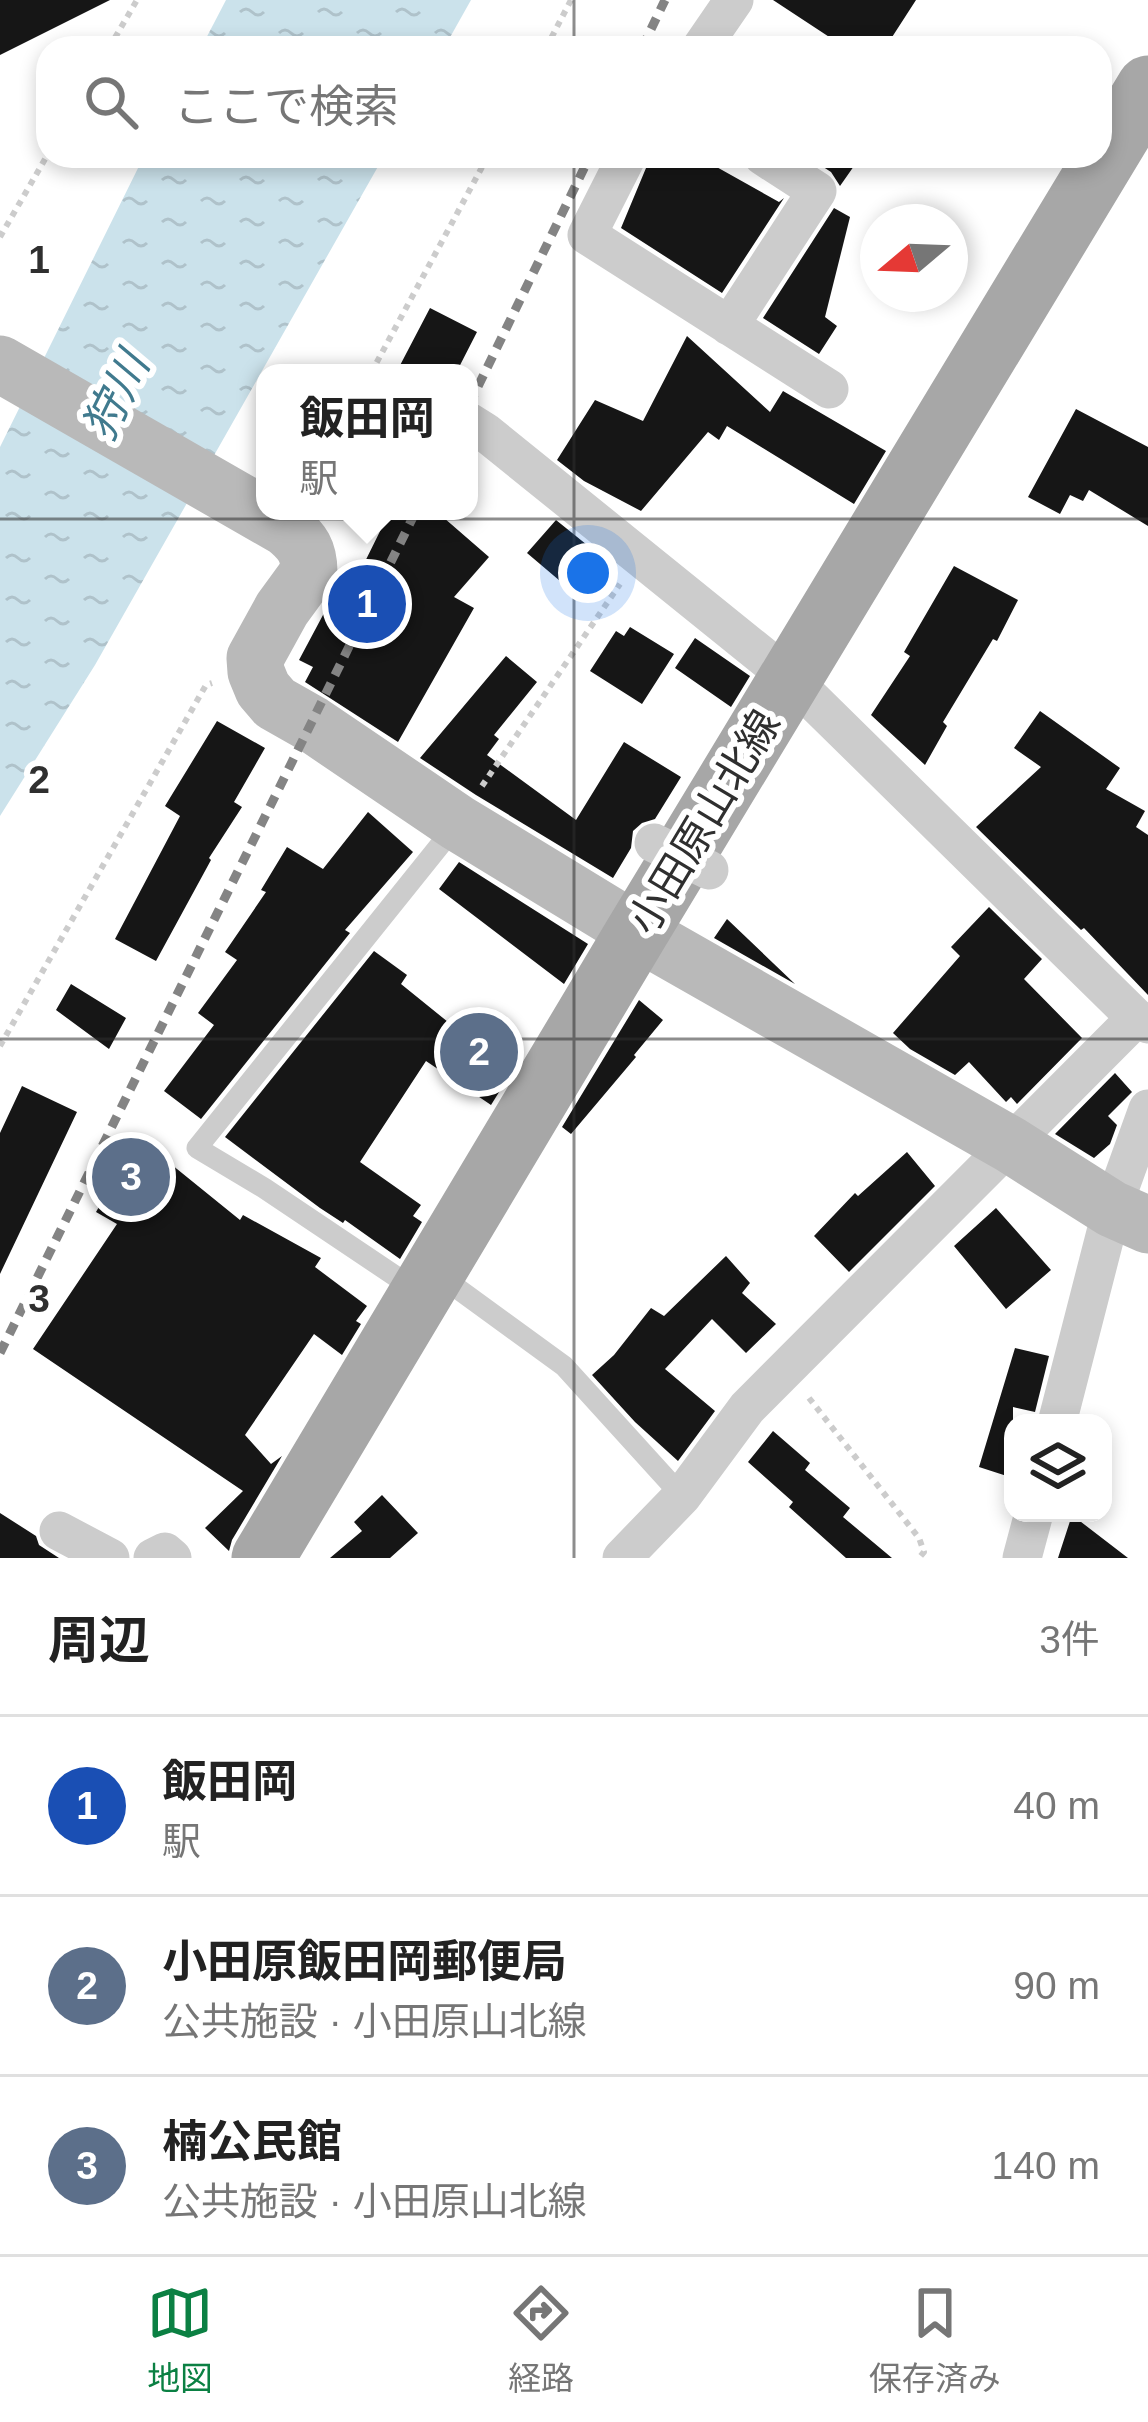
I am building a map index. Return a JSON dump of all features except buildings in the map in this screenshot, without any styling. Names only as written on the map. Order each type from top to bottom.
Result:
[{"type":"main road","name":"小田原山北線","points":[[1112,147],[1148,87]]},
{"type":"main road","name":"小田原山北線","points":[[263,1558],[1099,168]]},
{"type":"street","points":[[708,36],[734,0]]},
{"type":"street","points":[[621,168],[587,235],[830,389]]},
{"type":"street","points":[[729,326],[817,191],[782,168]]},
{"type":"street","points":[[0,364],[256,503]]},
{"type":"street","points":[[478,428],[791,679],[1142,1021],[1010,1144],[747,1408],[682,1496],[622,1558]]},
{"type":"street","points":[[297,525],[307,549],[309,572],[255,658],[263,689],[275,704],[637,932],[1130,1217]]},
{"type":"street","points":[[654,843],[710,869]]},
{"type":"street","points":[[1060,1414],[1130,1217],[1148,1109]]},
{"type":"street","points":[[1022,1558],[1032,1522]]},
{"type":"street","points":[[59,1531],[110,1558]]},
{"type":"street","points":[[153,1558],[166,1552],[172,1558]]},
{"type":"lane","points":[[458,823],[196,1148],[564,1366],[682,1496]]},
{"type":"path","points":[[117,36],[137,0]]},
{"type":"path","points":[[552,36],[572,0]]},
{"type":"path","points":[[0,237],[40,168]]},
{"type":"path","points":[[376,364],[482,168]]},
{"type":"path","points":[[458,823],[639,556]]},
{"type":"path","points":[[0,1046],[206,685],[256,672]]},
{"type":"path","points":[[787,1370],[919,1538],[924,1552],[919,1558]]},
{"type":"water","points":[[226,0],[471,0],[451,36],[207,36]]},
{"type":"water","name":"狩川","points":[[138,168],[377,168],[266,364],[256,364],[256,381],[95,665],[0,816],[0,447]]},
{"type":"railway","points":[[648,36],[665,0]]},
{"type":"railway","points":[[478,386],[584,168]]},
{"type":"railway","points":[[0,1353],[412,520]]},
{"type":"place","name":"飯田岡","points":[[367,604]]},
{"type":"place","name":"小田原飯田岡郵便局","points":[[479,1052]]},
{"type":"place","name":"楠公民館","points":[[131,1177]]}]
